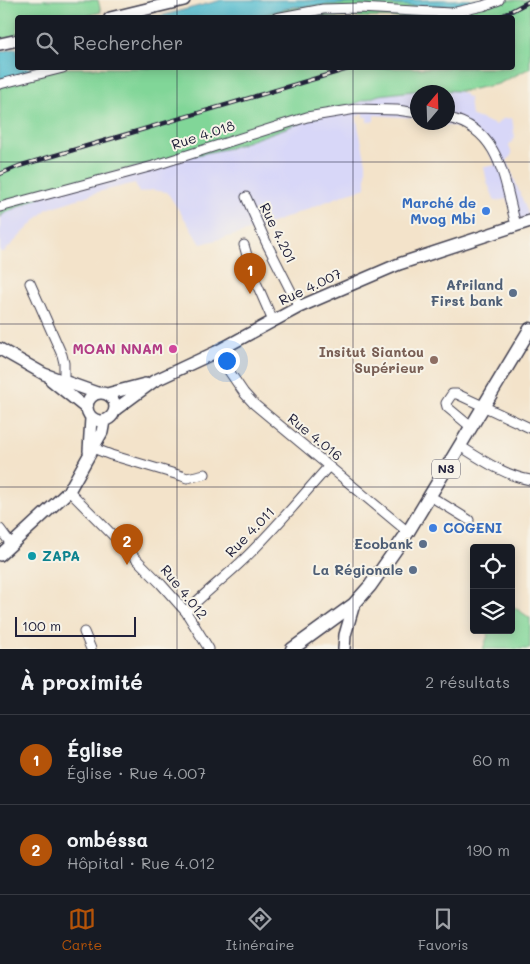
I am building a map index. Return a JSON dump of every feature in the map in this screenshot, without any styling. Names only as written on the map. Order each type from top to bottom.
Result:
[{"type":"highway","name":"N3","points":[[292,649],[354,604],[370,586],[408,532],[530,329]]},
{"type":"main road","points":[[122,15],[184,0]]},
{"type":"main road","points":[[0,44],[15,41]]},
{"type":"main road","name":"Rue 4.007","points":[[116,408],[154,381],[216,352],[299,307],[399,264],[530,221]]},
{"type":"main road","points":[[0,349],[44,374],[102,393],[114,400],[116,408],[112,417],[100,422],[44,374]]},
{"type":"main road","points":[[91,451],[89,399],[102,393],[154,381]]},
{"type":"main road","points":[[0,554],[69,491],[103,429],[104,421]]},
{"type":"main road","points":[[344,649],[354,604]]},
{"type":"street","points":[[297,15],[359,8],[451,13],[483,6],[499,0]]},
{"type":"street","points":[[0,84],[54,70]]},
{"type":"street","name":"Rue 4.018","points":[[0,208],[153,166],[307,117],[356,109],[410,112]]},
{"type":"street","points":[[455,119],[481,133],[493,149],[516,225]]},
{"type":"street","name":"Rue 4.201","points":[[246,197],[266,242],[299,307]]},
{"type":"street","points":[[244,245],[252,273],[273,321]]},
{"type":"street","points":[[30,284],[62,355],[64,382]]},
{"type":"street","name":"Rue 4.016","points":[[216,352],[244,393],[254,404],[408,532]]},
{"type":"street","points":[[471,427],[447,407],[446,403],[455,393],[530,428]]},
{"type":"street","points":[[460,446],[493,466],[512,475],[530,480]]},
{"type":"street","points":[[91,451],[111,455],[188,478],[205,474]]},
{"type":"street","name":"Rue 4.011","points":[[186,612],[276,526],[329,466]]},
{"type":"street","name":"Rue 4.012","points":[[69,491],[142,563],[186,612],[209,649]]},
{"type":"street","points":[[430,496],[469,520]]},
{"type":"street","points":[[0,530],[12,544]]},
{"type":"street","points":[[84,632],[91,649]]},
{"type":"shaded area","points":[[410,88],[410,118],[374,115],[374,121],[367,122],[367,117],[363,117],[363,113],[360,113],[360,116],[356,116],[366,163],[366,188],[348,193],[257,229],[201,244],[167,192],[152,190],[139,193],[135,183],[98,192],[47,209],[4,252],[0,252],[0,205],[345,91]]},
{"type":"shaded area","points":[[455,91],[463,93],[469,98],[471,115],[496,125],[502,119],[512,118],[515,138],[509,146],[512,154],[507,161],[529,216],[516,223],[507,199],[495,201],[487,182],[484,167],[496,165],[487,150],[489,148],[481,138],[465,128],[455,126]]},
{"type":"green space","points":[[0,0],[98,0],[101,12],[90,15],[15,15],[15,36],[0,40]]},
{"type":"green space","points":[[488,0],[530,0],[530,68],[498,84],[464,91],[455,91],[455,85],[410,85],[410,91],[379,95],[229,148],[109,173],[60,187],[3,214],[0,218],[0,80],[39,70],[515,70],[515,15],[260,15],[333,4],[460,6]]},
{"type":"green space","points":[[515,608],[530,618],[530,649],[483,649],[488,635],[515,634]]},
{"type":"water","points":[[222,0],[488,0],[456,5],[415,6],[359,3],[292,7],[261,15],[164,15]]},
{"type":"water","points":[[15,48],[15,70],[39,70],[0,80],[0,52]]},
{"type":"railway","points":[[504,15],[530,1]]},
{"type":"railway","points":[[0,174],[19,166],[344,70]]},
{"type":"place","name":"Marché de Mvog Mbi","points":[[486,211]]},
{"type":"place","name":"Afriland First bank","points":[[513,293]]},
{"type":"place","name":"Église","points":[[250,294]]},
{"type":"place","name":"MOAN NNAM","points":[[173,349]]},
{"type":"place","name":"Insitut Siantou Supérieur","points":[[434,360]]},
{"type":"place","name":"COGENI","points":[[433,528]]},
{"type":"place","name":"Ecobank","points":[[423,544]]},
{"type":"place","name":"ZAPA","points":[[32,556]]},
{"type":"place","name":"ombéssa","points":[[127,565]]},
{"type":"place","name":"La Régionale","points":[[413,570]]}]
